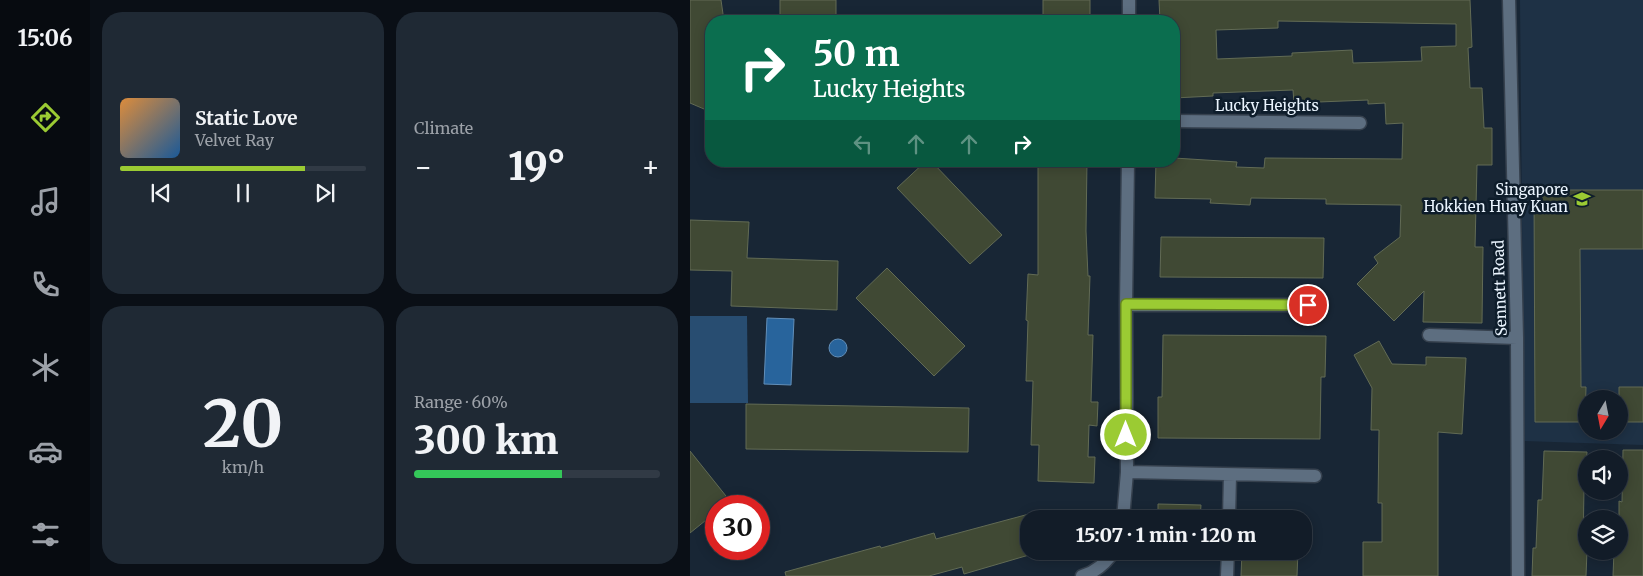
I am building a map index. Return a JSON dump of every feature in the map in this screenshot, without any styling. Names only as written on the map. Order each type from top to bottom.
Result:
[{"type":"street","points":[[1129,0],[1129,15]]},
{"type":"street","name":"Sennett Road","points":[[1509,0],[1518,338],[1518,576]]},
{"type":"street","name":"Lucky Heights","points":[[1180,121],[1360,123]]},
{"type":"street","points":[[1124,510],[1127,472],[1126,304],[1128,167]]},
{"type":"street","points":[[1126,304],[1308,305]]},
{"type":"street","points":[[1430,334],[1518,338]]},
{"type":"street","points":[[1127,472],[1315,476]]},
{"type":"street","points":[[1229,510],[1230,475]]},
{"type":"street","points":[[1082,576],[1108,560]]},
{"type":"street","points":[[1227,576],[1228,560]]},
{"type":"shaded area","name":"Singapore Hokkien Huay Kuan","points":[[1520,0],[1643,0],[1643,445],[1524,441]]},
{"type":"shaded area","points":[[690,316],[747,316],[748,403],[690,403]]},
{"type":"shaded area","points":[[767,318],[794,319],[791,385],[764,384]]},
{"type":"shaded area","points":[[834,339],[842,339],[847,344],[845,355],[834,357],[829,352],[829,344]]},
{"type":"building","points":[[690,0],[721,0],[723,15],[705,15],[705,109],[690,103]]},
{"type":"building","points":[[780,0],[836,0],[836,15],[780,15]]},
{"type":"building","points":[[1043,0],[1090,0],[1090,15],[1043,15]]},
{"type":"building","points":[[1159,0],[1470,0],[1472,47],[1468,48],[1470,88],[1482,88],[1484,128],[1492,128],[1492,165],[1477,165],[1475,247],[1483,247],[1482,323],[1423,322],[1424,291],[1394,321],[1357,284],[1378,263],[1374,257],[1400,237],[1401,205],[1326,204],[1326,199],[1251,198],[1250,205],[1210,203],[1211,199],[1155,198],[1156,167],[1180,167],[1180,158],[1237,162],[1236,167],[1264,168],[1265,158],[1402,159],[1403,123],[1386,124],[1385,103],[1368,104],[1368,100],[1294,103],[1293,90],[1213,93],[1213,96],[1180,98],[1180,15],[1160,15]],"holes":[[[1278,21],[1456,24],[1456,46],[1421,47],[1422,61],[1353,63],[1352,50],[1292,53],[1292,56],[1217,59],[1216,30],[1278,28]]]},
{"type":"building","points":[[920,167],[937,167],[1002,235],[970,264],[897,188]]},
{"type":"building","points":[[1038,167],[1087,167],[1086,231],[1088,276],[1090,276],[1088,335],[1093,335],[1091,402],[1098,402],[1097,426],[1089,425],[1088,457],[1095,457],[1094,483],[1038,481],[1039,445],[1031,445],[1033,381],[1026,381],[1028,321],[1026,320],[1028,274],[1038,275]]},
{"type":"building","points":[[1534,190],[1643,190],[1643,249],[1580,249],[1581,387],[1586,387],[1586,390],[1578,390],[1578,422],[1535,422]]},
{"type":"building","points":[[690,220],[749,222],[747,258],[838,261],[837,310],[731,306],[732,271],[690,270]]},
{"type":"building","points":[[1161,237],[1324,238],[1323,278],[1160,277]]},
{"type":"building","points":[[887,268],[965,346],[934,376],[856,298]]},
{"type":"building","points":[[1163,335],[1326,336],[1325,377],[1321,377],[1320,439],[1158,438],[1158,397],[1162,397]]},
{"type":"building","points":[[1379,341],[1392,364],[1426,365],[1426,357],[1466,358],[1462,434],[1438,432],[1438,576],[1363,576],[1363,542],[1382,542],[1382,503],[1378,503],[1379,430],[1371,430],[1372,388],[1354,355]]},
{"type":"building","points":[[1619,387],[1643,387],[1643,422],[1628,422],[1628,390],[1619,390]]},
{"type":"building","points":[[746,404],[969,408],[968,452],[746,449]]},
{"type":"building","points":[[1628,450],[1643,450],[1643,576],[1613,576],[1614,560],[1628,560],[1628,510],[1619,510],[1619,501],[1622,502],[1622,500],[1628,500]]},
{"type":"building","points":[[690,451],[725,495],[705,495],[705,521],[690,533]]},
{"type":"building","points":[[1544,451],[1578,452],[1578,500],[1584,500],[1584,510],[1578,510],[1578,560],[1587,560],[1586,576],[1532,576],[1533,548],[1536,548],[1538,500],[1542,500]]},
{"type":"building","points":[[1158,504],[1201,505],[1201,510],[1158,510]]},
{"type":"building","points":[[1020,516],[1020,558],[964,574],[962,567],[929,576],[786,576],[785,572],[934,533],[936,539]]},
{"type":"building","points":[[1242,560],[1298,560],[1297,576],[1241,576]]},
{"type":"place","name":"Singapore Hokkien Huay Kuan","points":[[1582,199]]},
{"type":"route","points":[[1126,435],[1126,304],[1308,305]]}]
